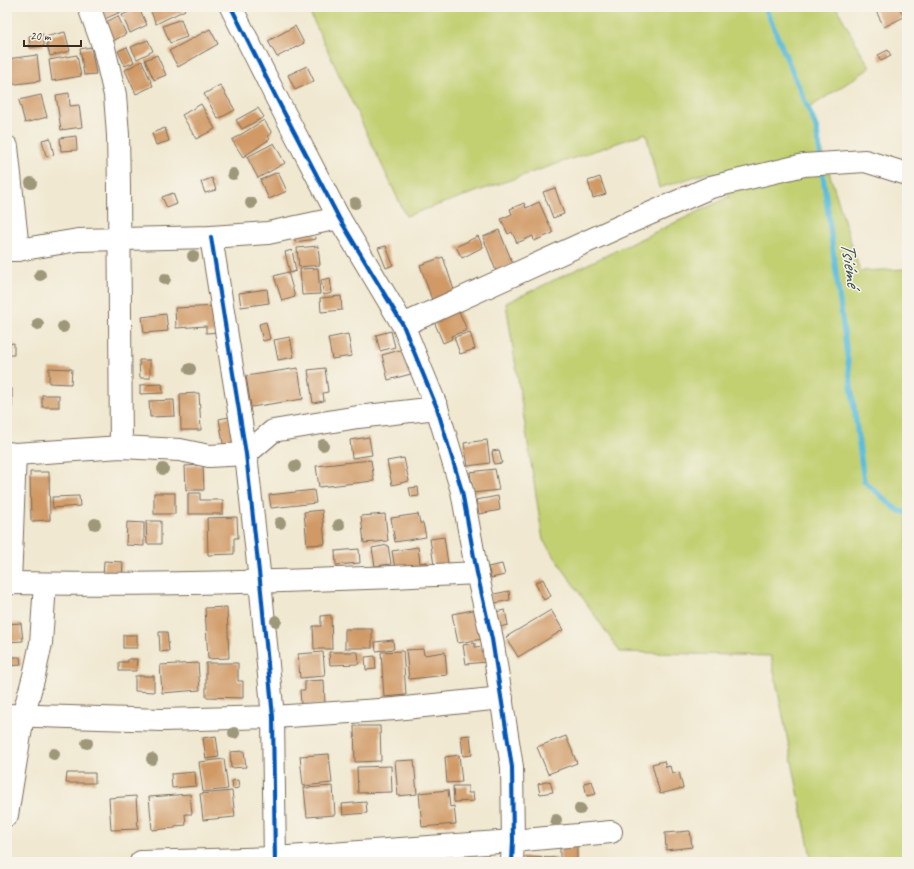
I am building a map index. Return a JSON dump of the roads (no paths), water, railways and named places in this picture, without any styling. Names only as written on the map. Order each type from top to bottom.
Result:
[{"type":"street","points":[[88,7],[104,48],[115,94],[118,135],[121,447]]},
{"type":"street","points":[[230,7],[339,218],[403,325],[437,408],[462,491],[477,574],[492,639],[502,698],[512,767],[512,862]]},
{"type":"street","points":[[7,147],[13,250],[78,240],[211,237],[268,233],[339,218]]},
{"type":"street","points":[[403,325],[711,187],[804,165],[865,161],[907,174]]},
{"type":"street","points":[[211,237],[246,454],[260,581],[273,718],[275,860]]},
{"type":"street","points":[[437,408],[358,417],[273,431],[246,454],[209,456],[180,450],[121,447],[11,453],[8,583],[150,584],[477,574]]},
{"type":"street","points":[[7,815],[15,716],[34,676],[41,643],[45,584]]},
{"type":"street","points":[[15,716],[162,720],[273,718],[396,709],[502,698]]},
{"type":"street","points":[[141,862],[275,860],[611,832]]},
{"type":"waterway","name":"Tsiémé","points":[[765,7],[816,127],[821,159]]},
{"type":"waterway","name":"Tsiémé","points":[[822,168],[864,481],[897,510],[907,513]]}]
